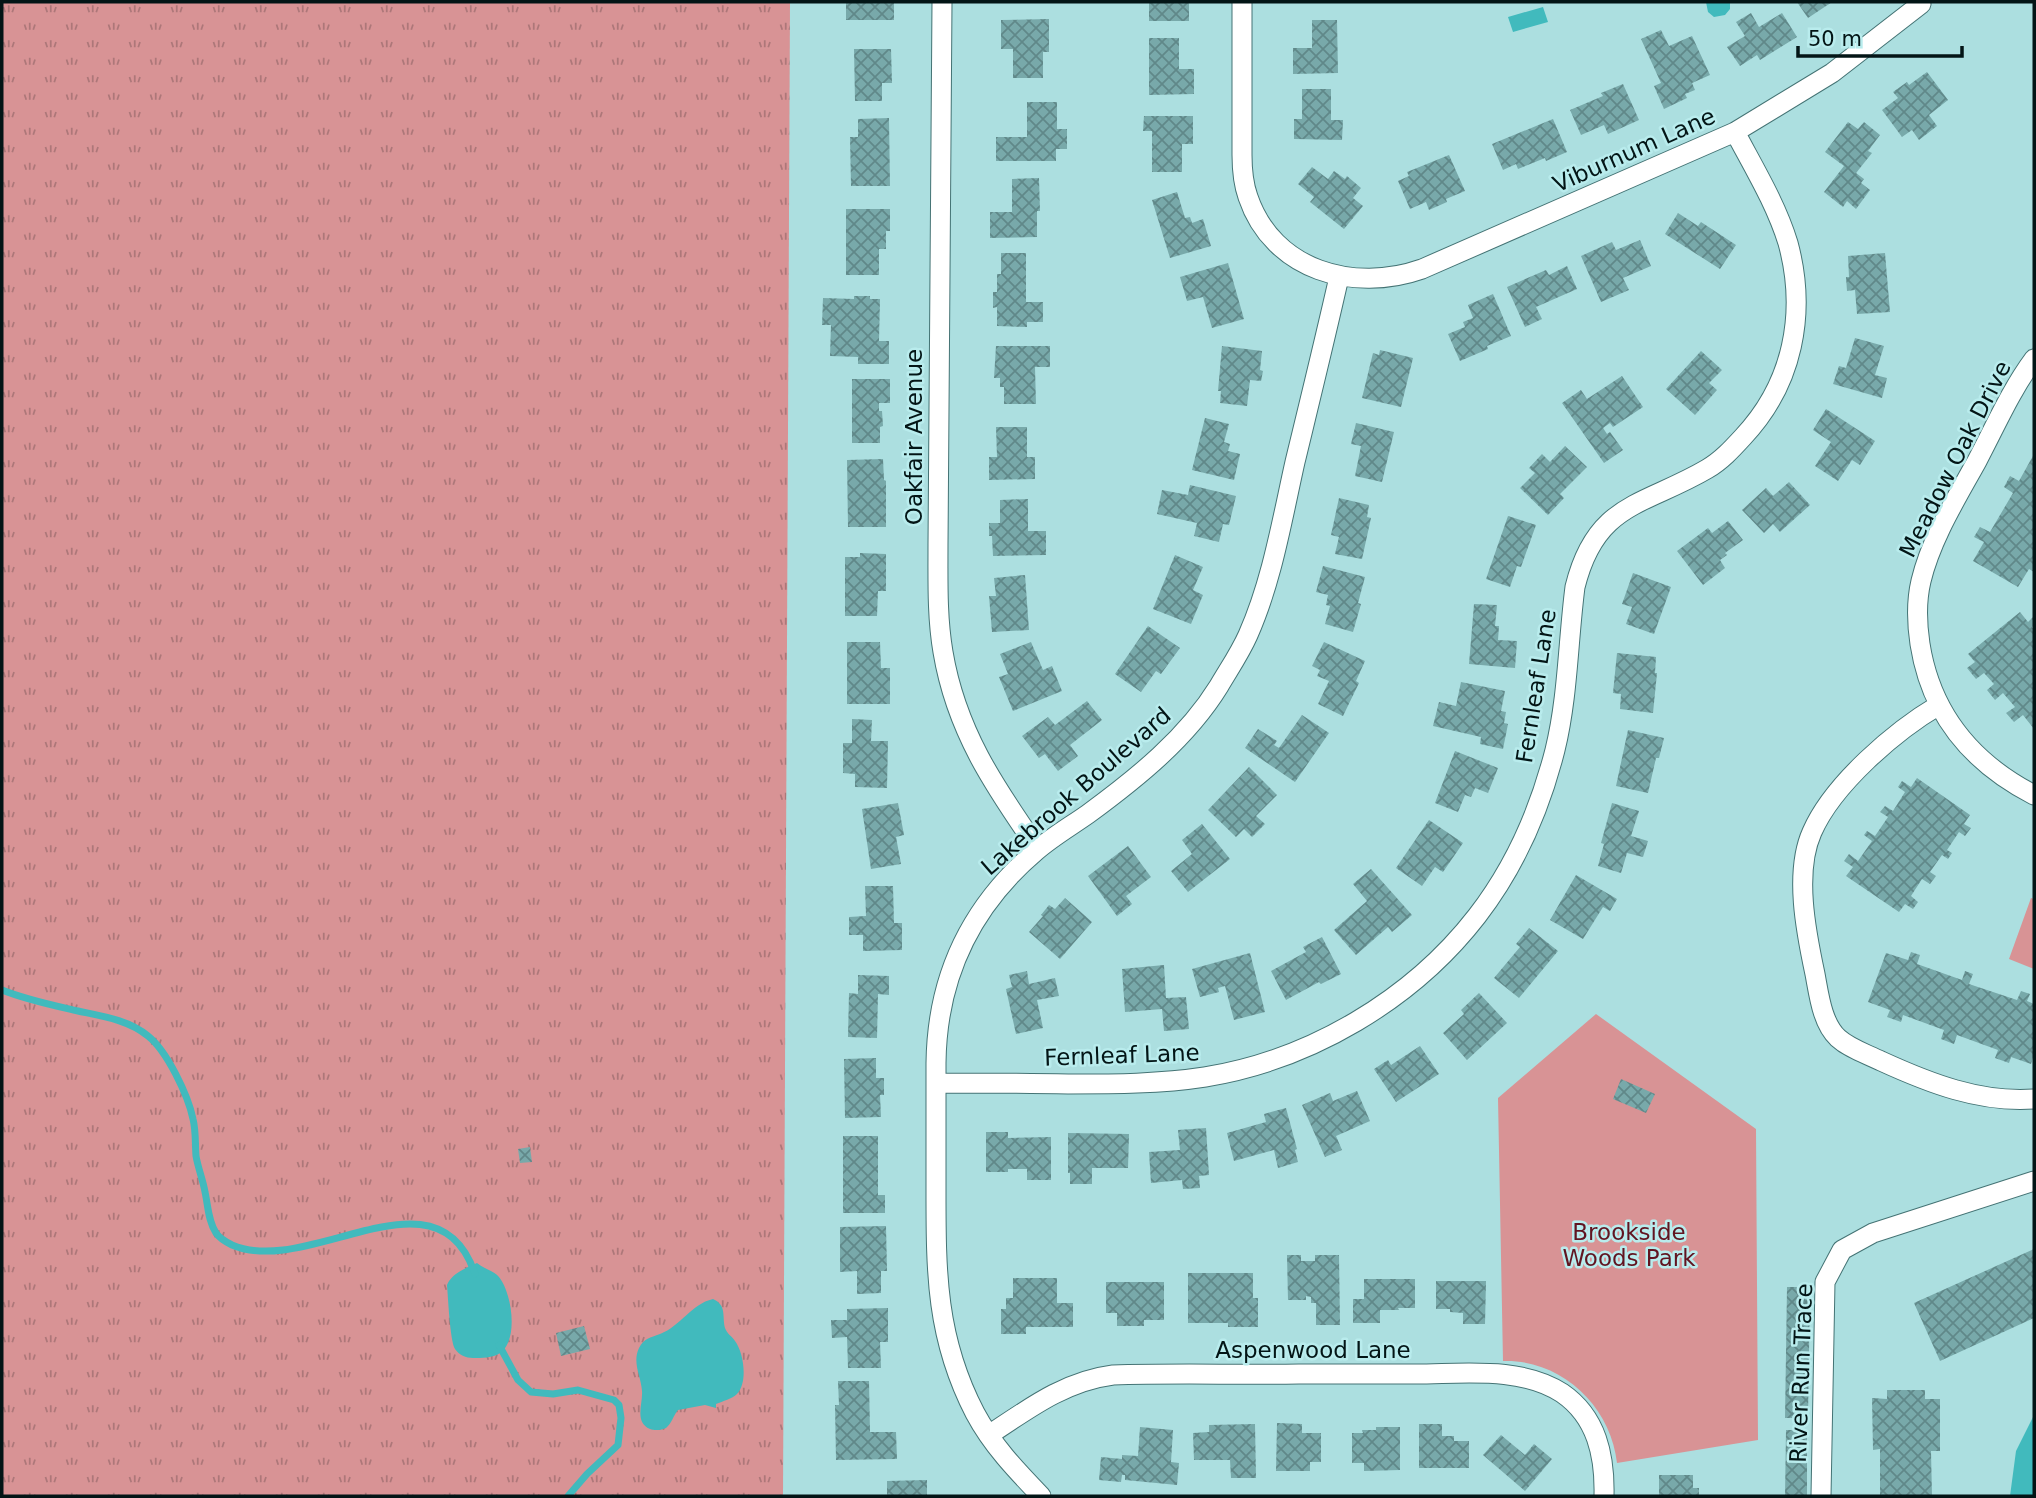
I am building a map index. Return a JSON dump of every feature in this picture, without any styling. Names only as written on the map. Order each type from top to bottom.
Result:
[{"type":"street","name":"Oakfair Avenue","points":[[942,2],[937,545],[940,625],[947,674],[969,738],[989,776],[1038,849]]},
{"type":"street","name":"Viburnum Lane","points":[[1242,2],[1242,155],[1248,198],[1260,223],[1284,250],[1301,261],[1339,277],[1357,279],[1381,279],[1422,269],[1735,132],[1832,73],[1922,4]]},
{"type":"street","name":"Fernleaf Lane","points":[[936,1083],[1145,1083],[1205,1077],[1262,1064],[1312,1045],[1372,1011],[1415,979],[1467,929],[1511,863],[1550,769],[1559,730],[1575,587],[1589,549],[1603,529],[1621,512],[1642,499],[1704,470],[1725,456],[1765,411],[1787,366],[1796,303],[1791,259],[1779,218],[1735,132]]},
{"type":"street","name":"Lakebrook Boulevard","points":[[1041,1496],[1004,1457],[976,1413],[958,1374],[938,1295],[936,1043],[944,993],[956,956],[989,898],[1014,870],[1038,849],[1163,754],[1218,689],[1243,645],[1255,617],[1272,561],[1339,277]]},
{"type":"street","name":"Meadow Oak Drive","points":[[2034,359],[2017,386],[1933,547],[1921,580],[1918,606],[1920,640],[1928,680],[1955,731],[1980,757],[2034,794]]},
{"type":"street","points":[[1939,705],[1917,718],[1883,745],[1830,802],[1812,831],[1805,855],[1804,904],[1807,938],[1820,1001],[1836,1036],[1863,1053],[1941,1086],[1996,1098],[2034,1099]]},
{"type":"street","name":"River Run Trace","points":[[1821,1496],[1825,1282],[1842,1250],[1874,1233],[2034,1181]]},
{"type":"street","name":"Aspenwood Lane","points":[[989,1435],[1060,1390],[1080,1382],[1113,1375],[1490,1375],[1537,1382],[1570,1400],[1585,1416],[1595,1433],[1604,1467],[1604,1496]]},
{"type":"green space","points":[[2,2],[790,2],[783,1496],[2,1496]]},
{"type":"green space","points":[[2031,898],[2034,899],[2034,969],[2009,959]]},
{"type":"green space","name":"Brookside Woods Park","points":[[1596,1014],[1756,1129],[1758,1440],[1617,1463],[1613,1442],[1605,1423],[1594,1405],[1580,1390],[1563,1377],[1544,1368],[1524,1362],[1503,1361],[1498,1098]]},
{"type":"water","points":[[1706,2],[1730,2],[1730,9],[1725,15],[1714,17],[1708,12]]},
{"type":"water","points":[[1543,7],[1548,22],[1513,32],[1508,17]]},
{"type":"water","points":[[477,1263],[497,1275],[504,1284],[512,1316],[510,1338],[500,1353],[470,1358],[459,1353],[453,1344],[447,1285],[456,1274]]},
{"type":"water","points":[[713,1299],[720,1304],[725,1328],[741,1353],[743,1383],[737,1394],[716,1404],[716,1408],[705,1405],[678,1410],[666,1428],[650,1429],[642,1422],[640,1412],[642,1391],[636,1359],[639,1348],[645,1340],[674,1326],[698,1305]]},
{"type":"water","points":[[2034,1415],[2034,1496],[2010,1496],[2016,1451]]},
{"type":"building","points":[[846,2],[894,2],[894,20],[846,20]]},
{"type":"building","points":[[1149,2],[1189,2],[1189,21],[1149,21]]},
{"type":"building","points":[[1797,2],[1832,2],[1808,18]]},
{"type":"building","points":[[1751,13],[1759,27],[1782,13],[1797,37],[1760,60],[1757,55],[1740,66],[1727,47],[1745,36],[1736,22]]},
{"type":"building","points":[[1049,19],[1049,52],[1043,52],[1043,78],[1013,78],[1013,49],[1001,49],[1001,20]]},
{"type":"building","points":[[1312,20],[1337,20],[1338,73],[1293,74],[1293,48],[1312,48]]},
{"type":"building","points":[[1661,30],[1669,46],[1692,36],[1710,75],[1692,83],[1695,90],[1685,94],[1687,98],[1664,109],[1654,86],[1661,83],[1641,39]]},
{"type":"building","points":[[1149,38],[1179,38],[1179,69],[1194,69],[1194,94],[1149,95]]},
{"type":"building","points":[[854,49],[891,49],[892,83],[882,83],[882,101],[855,101]]},
{"type":"building","points":[[1927,72],[1948,100],[1929,115],[1937,126],[1919,140],[1912,130],[1902,137],[1882,110],[1898,98],[1893,92]]},
{"type":"building","points":[[1623,84],[1639,120],[1608,134],[1604,125],[1581,135],[1570,110]]},
{"type":"building","points":[[1302,89],[1331,89],[1331,120],[1343,120],[1342,140],[1294,139],[1294,119],[1302,119]]},
{"type":"building","points":[[1027,102],[1057,102],[1057,129],[1067,129],[1067,149],[1056,149],[1056,161],[996,161],[996,137],[1027,137]]},
{"type":"building","points":[[1144,116],[1193,116],[1193,144],[1182,144],[1182,172],[1152,172],[1152,131],[1143,131]]},
{"type":"building","points":[[889,118],[890,186],[851,186],[850,137],[858,137],[858,119]]},
{"type":"building","points":[[1553,119],[1567,152],[1518,169],[1516,164],[1503,170],[1492,144]]},
{"type":"building","points":[[1848,122],[1858,129],[1864,122],[1880,135],[1868,151],[1872,153],[1856,173],[1864,179],[1861,183],[1870,190],[1856,209],[1847,201],[1843,207],[1824,192],[1844,166],[1825,152]]},
{"type":"building","points":[[1449,155],[1465,191],[1429,210],[1426,202],[1410,209],[1398,181],[1409,176],[1407,172]]},
{"type":"building","points":[[1312,167],[1328,179],[1334,171],[1345,179],[1347,176],[1361,188],[1353,198],[1363,206],[1344,229],[1310,202],[1314,197],[1298,184]]},
{"type":"building","points":[[1039,178],[1040,211],[1037,211],[1037,237],[990,238],[990,212],[1012,212],[1012,179]]},
{"type":"building","points":[[1177,192],[1185,218],[1190,217],[1192,223],[1203,219],[1211,246],[1170,258],[1152,200]]},
{"type":"building","points":[[846,209],[890,209],[890,231],[886,231],[886,249],[879,249],[879,275],[846,275]]},
{"type":"building","points":[[1678,213],[1698,226],[1701,222],[1736,245],[1720,269],[1665,234]]},
{"type":"building","points":[[1640,240],[1651,266],[1623,278],[1629,290],[1601,302],[1581,256],[1612,242],[1616,250]]},
{"type":"building","points":[[1001,253],[1026,253],[1026,302],[1043,302],[1043,322],[1027,322],[1027,327],[997,326],[997,307],[993,308],[993,292],[997,292],[997,274],[1001,274]]},
{"type":"building","points":[[1885,253],[1890,312],[1857,314],[1855,290],[1847,291],[1848,256]]},
{"type":"building","points":[[1228,263],[1244,319],[1212,328],[1203,297],[1187,301],[1180,277]]},
{"type":"building","points":[[1567,266],[1577,289],[1536,307],[1542,319],[1525,327],[1507,287],[1546,270],[1549,275]]},
{"type":"building","points":[[1493,294],[1511,336],[1460,361],[1448,334],[1465,327],[1463,322],[1473,318],[1468,305]]},
{"type":"building","points":[[854,296],[880,299],[879,341],[889,341],[889,364],[858,364],[858,357],[830,356],[831,325],[822,325],[823,298],[854,299]]},
{"type":"building","points":[[1855,338],[1884,346],[1875,375],[1887,378],[1882,398],[1833,384],[1839,366],[1846,368]]},
{"type":"building","points":[[996,346],[1050,346],[1050,367],[1035,367],[1036,404],[1004,404],[1004,387],[1000,387],[1000,378],[994,378]]},
{"type":"building","points":[[1222,346],[1262,351],[1261,381],[1250,380],[1247,406],[1220,403],[1221,391],[1218,391]]},
{"type":"building","points":[[1380,350],[1413,358],[1401,407],[1362,398],[1373,353],[1379,355]]},
{"type":"building","points":[[1701,351],[1722,370],[1709,383],[1717,390],[1695,415],[1666,389]]},
{"type":"building","points":[[1622,376],[1643,407],[1613,427],[1610,423],[1603,428],[1607,434],[1610,432],[1623,450],[1604,463],[1562,403],[1581,390],[1587,399]]},
{"type":"building","points":[[852,379],[890,379],[890,403],[879,403],[883,426],[880,427],[880,443],[852,443]]},
{"type":"building","points":[[1826,409],[1875,441],[1860,465],[1852,460],[1838,481],[1815,466],[1831,442],[1813,430]]},
{"type":"building","points":[[1205,418],[1229,424],[1224,442],[1230,444],[1228,451],[1240,454],[1234,480],[1192,470]]},
{"type":"building","points":[[1356,423],[1394,432],[1382,482],[1355,476],[1361,446],[1351,444]]},
{"type":"building","points":[[996,427],[1027,427],[1027,457],[1035,457],[1035,479],[989,480],[989,457],[997,457]]},
{"type":"building","points":[[1565,446],[1587,467],[1560,494],[1564,498],[1548,515],[1520,488],[1535,473],[1529,468],[1542,454],[1550,462]]},
{"type":"building","points":[[2034,454],[2034,572],[2029,569],[2018,587],[1973,561],[1984,542],[1974,537],[1980,527],[1990,532],[2013,493],[2004,487],[2010,476],[2019,481]]},
{"type":"building","points":[[883,459],[886,527],[848,527],[847,460]]},
{"type":"building","points":[[1789,482],[1810,505],[1780,532],[1773,524],[1764,533],[1742,510],[1766,488],[1773,496]]},
{"type":"building","points":[[1190,485],[1236,496],[1229,525],[1223,524],[1219,542],[1194,536],[1197,523],[1157,514],[1162,490],[1188,495]]},
{"type":"building","points":[[1339,498],[1369,505],[1367,517],[1371,518],[1362,559],[1335,554],[1339,537],[1331,535]]},
{"type":"building","points":[[1028,499],[1028,531],[1046,531],[1046,555],[993,556],[989,523],[1000,523],[1000,500]]},
{"type":"building","points":[[1508,516],[1536,525],[1521,567],[1517,566],[1510,587],[1486,579]]},
{"type":"building","points":[[1728,521],[1743,540],[1720,560],[1725,568],[1703,585],[1677,551],[1708,528],[1712,533]]},
{"type":"building","points":[[860,553],[886,554],[886,591],[878,591],[877,616],[845,616],[845,557],[860,557]]},
{"type":"building","points":[[1175,555],[1203,567],[1193,590],[1203,595],[1191,624],[1153,609]]},
{"type":"building","points":[[1323,566],[1365,577],[1353,632],[1325,624],[1330,606],[1326,605],[1328,595],[1316,592]]},
{"type":"building","points":[[1633,573],[1671,587],[1654,634],[1626,624],[1632,607],[1622,604]]},
{"type":"building","points":[[1025,575],[1029,630],[992,632],[989,596],[996,596],[994,578]]},
{"type":"building","points":[[1474,604],[1497,605],[1495,626],[1499,626],[1498,640],[1517,641],[1515,668],[1469,664]]},
{"type":"building","points":[[2020,612],[2028,622],[2034,616],[2034,729],[2023,715],[2014,722],[2006,713],[2015,707],[2003,693],[1995,700],[1987,690],[1994,684],[1984,673],[1976,679],[1967,668],[1975,662],[1968,654]]},
{"type":"building","points":[[1148,626],[1180,648],[1161,674],[1156,671],[1141,692],[1115,674]]},
{"type":"building","points":[[847,642],[880,642],[881,668],[890,668],[890,704],[847,704]]},
{"type":"building","points":[[1031,642],[1043,670],[1052,666],[1062,691],[1013,711],[999,677],[1008,674],[1000,654]]},
{"type":"building","points":[[1324,642],[1365,661],[1356,681],[1359,683],[1343,716],[1318,704],[1329,681],[1317,676],[1320,670],[1312,666]]},
{"type":"building","points":[[1617,653],[1656,657],[1653,713],[1620,709],[1621,694],[1613,693]]},
{"type":"building","points":[[1461,682],[1505,691],[1501,711],[1506,712],[1504,723],[1508,724],[1503,749],[1480,744],[1481,737],[1433,726],[1439,702],[1456,706]]},
{"type":"building","points":[[1087,701],[1102,720],[1070,745],[1078,756],[1058,771],[1045,754],[1039,758],[1022,736],[1048,717],[1055,725]]},
{"type":"building","points":[[1302,715],[1329,733],[1295,782],[1245,748],[1258,729],[1277,741],[1274,745],[1279,748]]},
{"type":"building","points":[[852,719],[872,720],[871,741],[888,741],[887,788],[855,787],[855,774],[843,773],[843,743],[852,743]]},
{"type":"building","points":[[1628,730],[1664,738],[1648,793],[1616,786]]},
{"type":"building","points":[[1455,751],[1498,768],[1488,793],[1475,788],[1471,797],[1465,795],[1458,812],[1435,803]]},
{"type":"building","points":[[1249,767],[1277,795],[1256,816],[1265,824],[1252,837],[1244,829],[1236,837],[1208,810]]},
{"type":"building","points":[[1917,778],[1970,815],[1964,824],[1971,828],[1965,836],[1959,832],[1947,850],[1952,853],[1948,859],[1942,855],[1930,872],[1936,876],[1930,884],[1922,879],[1911,896],[1918,902],[1913,909],[1905,904],[1899,912],[1846,876],[1853,867],[1844,861],[1849,854],[1858,861],[1872,841],[1864,835],[1867,831],[1875,836],[1888,817],[1880,812],[1885,806],[1893,811],[1905,792],[1898,787],[1902,781],[1911,787]]},
{"type":"building","points":[[898,803],[904,835],[896,837],[901,864],[871,869],[862,809]]},
{"type":"building","points":[[1612,803],[1639,811],[1631,836],[1648,841],[1643,857],[1627,853],[1621,873],[1598,866]]},
{"type":"building","points":[[1429,820],[1463,843],[1443,872],[1435,867],[1422,886],[1396,868]]},
{"type":"building","points":[[1202,824],[1230,859],[1188,892],[1171,871],[1192,854],[1182,840]]},
{"type":"building","points":[[1128,846],[1151,877],[1126,896],[1132,904],[1117,916],[1088,876]]},
{"type":"building","points":[[1371,869],[1412,915],[1392,932],[1388,927],[1356,955],[1334,930],[1367,901],[1353,884]]},
{"type":"building","points":[[1576,875],[1617,899],[1610,911],[1603,907],[1583,939],[1550,920]]},
{"type":"building","points":[[865,886],[893,886],[894,923],[902,923],[902,950],[863,951],[863,935],[849,935],[849,917],[866,916]]},
{"type":"building","points":[[1065,898],[1092,922],[1060,959],[1029,932],[1049,905],[1055,909]]},
{"type":"building","points":[[1529,928],[1558,951],[1519,998],[1494,978],[1520,947],[1516,944]]},
{"type":"building","points":[[1322,937],[1341,974],[1321,984],[1319,982],[1286,1000],[1271,971],[1306,952],[1303,947]]},
{"type":"building","points":[[1911,952],[1920,955],[1917,964],[1962,980],[1965,971],[1973,974],[1969,984],[2017,1000],[2021,991],[2030,994],[2027,1001],[2034,1004],[2034,1054],[2031,1064],[2011,1057],[2009,1063],[1995,1058],[1998,1050],[1957,1035],[1954,1044],[1941,1039],[1944,1030],[1903,1015],[1901,1022],[1887,1017],[1890,1010],[1868,1002],[1886,953],[1908,960]]},
{"type":"building","points":[[1250,953],[1265,1012],[1234,1020],[1225,986],[1218,988],[1219,992],[1200,997],[1192,969]]},
{"type":"building","points":[[1164,965],[1166,998],[1186,997],[1189,1029],[1164,1031],[1162,1009],[1125,1012],[1122,969]]},
{"type":"building","points":[[1027,971],[1029,984],[1055,978],[1059,996],[1037,1000],[1043,1028],[1016,1034],[1006,989],[1012,987],[1009,975]]},
{"type":"building","points":[[858,975],[889,976],[889,995],[878,994],[877,1038],[848,1037],[849,993],[858,994]]},
{"type":"building","points":[[1479,993],[1507,1023],[1467,1060],[1443,1033],[1464,1014],[1461,1010]]},
{"type":"building","points":[[1420,1046],[1439,1074],[1396,1102],[1374,1069],[1388,1060],[1391,1065]]},
{"type":"building","points":[[876,1058],[876,1078],[884,1078],[884,1095],[880,1095],[881,1117],[845,1118],[844,1059]]},
{"type":"building","points":[[1621,1079],[1655,1094],[1646,1113],[1613,1099]]},
{"type":"building","points":[[1357,1091],[1370,1121],[1336,1136],[1342,1150],[1325,1157],[1302,1105],[1330,1093],[1333,1101]]},
{"type":"building","points":[[1286,1108],[1298,1162],[1278,1168],[1274,1150],[1234,1161],[1227,1133],[1266,1122],[1264,1114]]},
{"type":"building","points":[[1206,1128],[1209,1175],[1199,1176],[1200,1188],[1183,1189],[1182,1180],[1151,1183],[1149,1152],[1180,1150],[1178,1130]]},
{"type":"building","points":[[986,1132],[1008,1132],[1008,1138],[1051,1137],[1051,1180],[1027,1180],[1027,1169],[986,1172]]},
{"type":"building","points":[[1068,1133],[1129,1134],[1128,1168],[1092,1168],[1092,1184],[1070,1184]]},
{"type":"building","points":[[843,1136],[878,1136],[878,1195],[885,1195],[885,1213],[843,1213]]},
{"type":"building","points":[[530,1147],[532,1162],[520,1163],[518,1149]]},
{"type":"building","points":[[886,1226],[887,1271],[881,1271],[881,1293],[857,1294],[857,1271],[840,1272],[840,1227]]},
{"type":"building","points":[[2034,1249],[2034,1318],[1940,1361],[1914,1303]]},
{"type":"building","points":[[1287,1255],[1301,1255],[1301,1261],[1315,1261],[1315,1255],[1339,1255],[1340,1325],[1316,1325],[1316,1303],[1311,1303],[1311,1297],[1306,1296],[1306,1300],[1288,1300]]},
{"type":"building","points":[[1188,1273],[1253,1273],[1253,1298],[1258,1298],[1258,1327],[1228,1327],[1228,1323],[1188,1323]]},
{"type":"building","points":[[1013,1278],[1057,1278],[1057,1303],[1073,1303],[1073,1327],[1026,1327],[1026,1334],[1001,1334],[1001,1309],[1006,1309],[1006,1298],[1013,1298]]},
{"type":"building","points":[[1364,1279],[1415,1279],[1415,1308],[1380,1310],[1380,1323],[1353,1323],[1353,1299],[1364,1299]]},
{"type":"building","points":[[1436,1281],[1486,1281],[1485,1324],[1463,1324],[1463,1313],[1436,1309]]},
{"type":"building","points":[[1106,1282],[1164,1282],[1164,1320],[1144,1320],[1144,1326],[1117,1326],[1117,1313],[1106,1313]]},
{"type":"building","points":[[1787,1287],[1810,1287],[1808,1418],[1785,1418]]},
{"type":"building","points":[[888,1308],[888,1342],[880,1342],[881,1368],[848,1368],[847,1337],[832,1338],[831,1320],[847,1320],[847,1309]]},
{"type":"building","points":[[584,1326],[590,1349],[561,1356],[556,1333]]},
{"type":"building","points":[[838,1381],[869,1381],[870,1432],[896,1432],[897,1459],[836,1460],[835,1405],[839,1405]]},
{"type":"building","points":[[1887,1390],[1925,1390],[1925,1399],[1940,1399],[1940,1451],[1931,1451],[1932,1496],[1880,1496],[1880,1449],[1873,1450],[1872,1398],[1887,1399]]},
{"type":"building","points":[[1277,1423],[1302,1424],[1302,1433],[1321,1433],[1321,1462],[1310,1462],[1310,1471],[1276,1471]]},
{"type":"building","points":[[1255,1424],[1256,1478],[1231,1478],[1230,1460],[1194,1460],[1193,1433],[1209,1432],[1209,1425]]},
{"type":"building","points":[[1419,1424],[1442,1424],[1442,1436],[1454,1436],[1454,1441],[1469,1441],[1469,1468],[1419,1468]]},
{"type":"building","points":[[1140,1427],[1173,1430],[1171,1462],[1179,1463],[1177,1485],[1125,1480],[1125,1475],[1122,1475],[1121,1482],[1099,1480],[1101,1457],[1122,1459],[1122,1455],[1138,1456]]},
{"type":"building","points":[[1376,1427],[1400,1427],[1400,1470],[1364,1471],[1364,1463],[1352,1463],[1352,1433],[1376,1430]]},
{"type":"building","points":[[1786,1430],[1807,1430],[1807,1496],[1785,1496]]},
{"type":"building","points":[[1501,1435],[1525,1455],[1534,1444],[1552,1459],[1525,1491],[1483,1455]]},
{"type":"building","points":[[1659,1475],[1693,1475],[1693,1488],[1699,1488],[1699,1496],[1659,1496]]},
{"type":"building","points":[[927,1480],[927,1496],[887,1496],[887,1481]]},
{"type":"waterway","points":[[2,990],[124,1022],[155,1043],[176,1074],[187,1098],[210,1218],[216,1233],[225,1241],[263,1251],[297,1248],[402,1224],[432,1227],[457,1242],[475,1274]]},
{"type":"waterway","points":[[499,1345],[518,1380],[531,1392],[553,1394],[578,1390],[614,1400],[619,1405],[621,1418],[618,1445],[568,1496]]}]
